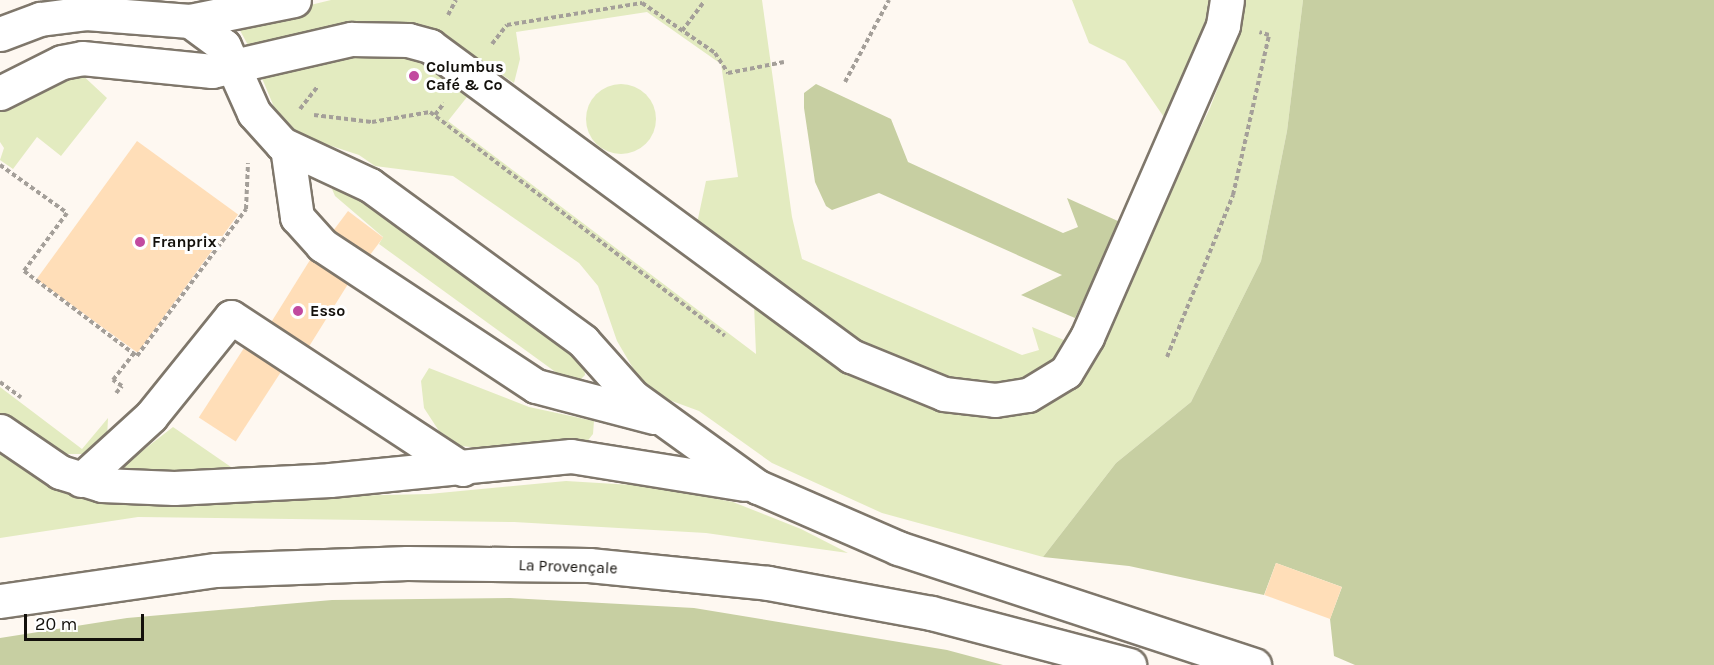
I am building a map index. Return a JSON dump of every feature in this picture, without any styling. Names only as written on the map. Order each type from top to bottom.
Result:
[{"type":"main road","points":[[5,27],[86,13],[190,21],[294,0]]},
{"type":"main road","points":[[0,93],[62,62],[82,58],[127,60],[183,72],[235,66],[351,39],[408,40],[430,46],[851,356],[944,394],[995,400],[1028,395],[1066,372],[1091,327],[1225,13]]},
{"type":"main road","points":[[190,21],[217,38],[235,66],[254,113],[271,135],[287,147],[345,171],[429,228],[583,341],[633,397],[659,418],[758,487],[898,548],[1254,665]]},
{"type":"main road","points":[[287,147],[297,217],[322,245],[536,386],[659,418]]},
{"type":"main road","points":[[81,480],[180,384],[231,317],[462,469]]},
{"type":"main road","points":[[0,431],[33,455],[81,480],[174,488],[462,469],[571,456],[758,487]]},
{"type":"main road","name":"La Provençale","points":[[0,601],[216,570],[407,563],[589,566],[768,583],[931,613],[1129,665]]},
{"type":"path","points":[[456,0],[448,14],[456,21]]},
{"type":"path","points":[[845,82],[889,0]]},
{"type":"path","points":[[682,30],[702,1]]},
{"type":"path","points":[[481,40],[489,46],[507,25],[642,3],[715,53],[728,73],[784,63]]},
{"type":"path","points":[[1167,357],[1233,195],[1269,35],[1225,13]]},
{"type":"path","points":[[299,111],[372,122],[430,112],[725,336]]},
{"type":"path","points":[[0,165],[67,213],[24,271],[134,353],[113,380],[122,386],[109,402]]},
{"type":"path","points":[[0,382],[26,402]]},
{"type":"green space","points":[[331,0],[762,0],[792,217],[802,259],[1022,355],[1039,350],[1032,327],[1064,340],[1053,363],[1036,376],[1001,386],[920,372],[856,339],[696,228],[706,181],[738,177],[721,64],[647,12],[516,32],[520,59],[514,83],[430,27],[368,22],[249,47],[236,23]]},
{"type":"green space","points":[[1072,0],[1211,0],[1195,55],[1166,120],[1125,61],[1089,43]]},
{"type":"green space","points":[[1244,0],[1303,0],[1287,131],[1261,261],[1191,402],[1116,463],[1043,557],[882,513],[772,463],[699,411],[661,397],[637,375],[617,341],[598,286],[579,263],[453,176],[375,166],[359,155],[301,136],[274,107],[259,71],[365,54],[419,59],[471,92],[448,121],[756,354],[754,304],[838,363],[1034,408],[1075,384],[1210,108],[1233,48]]},
{"type":"green space","points":[[1303,0],[1714,0],[1714,665],[1355,665],[1334,656],[1330,619],[1342,587],[1276,563],[1264,595],[1129,566],[1043,557],[1116,463],[1191,402],[1261,261],[1287,131]]},
{"type":"green space","points":[[78,71],[107,98],[61,156],[37,137],[13,169],[0,160],[4,148],[0,142],[0,110]]},
{"type":"green space","points":[[621,84],[634,87],[646,94],[653,106],[656,119],[653,132],[646,144],[634,151],[621,154],[608,151],[596,144],[589,132],[586,119],[589,106],[596,94],[608,87]]},
{"type":"green space","points":[[816,84],[891,119],[908,162],[1063,233],[1078,227],[1067,198],[1120,222],[1075,318],[1021,295],[1062,275],[879,193],[832,210],[826,206],[815,182],[804,108],[804,93]]},
{"type":"green space","points":[[345,186],[584,362],[585,375],[579,381],[561,376],[379,244],[383,237],[335,196],[332,189]]},
{"type":"green space","points":[[429,368],[529,407],[594,421],[593,434],[585,444],[498,450],[461,446],[439,431],[424,408],[421,381]]},
{"type":"green space","points":[[0,387],[82,449],[108,418],[107,439],[84,454],[60,454],[0,414]]},
{"type":"green space","points":[[173,427],[231,467],[406,459],[408,467],[125,473],[124,465]]},
{"type":"green space","points":[[0,451],[51,488],[115,501],[429,494],[566,481],[649,486],[733,502],[801,529],[848,553],[706,533],[514,522],[138,517],[0,538]]},
{"type":"green space","points":[[510,598],[694,608],[947,650],[1003,665],[0,665],[0,638],[127,618],[332,600]]},
{"type":"building","name":"Franprix","points":[[137,141],[238,214],[138,353],[36,279]]},
{"type":"building","points":[[348,211],[383,237],[369,257],[334,230]]},
{"type":"building","points":[[310,260],[348,284],[309,346],[271,322]]},
{"type":"building","points":[[244,348],[281,372],[236,442],[199,418]]},
{"type":"building","points":[[1276,563],[1342,587],[1330,619],[1264,595]]},
{"type":"place","name":"Columbus Café & Co","points":[[414,76]]},
{"type":"place","name":"Franprix","points":[[140,242]]},
{"type":"place","name":"Esso","points":[[298,311]]}]
